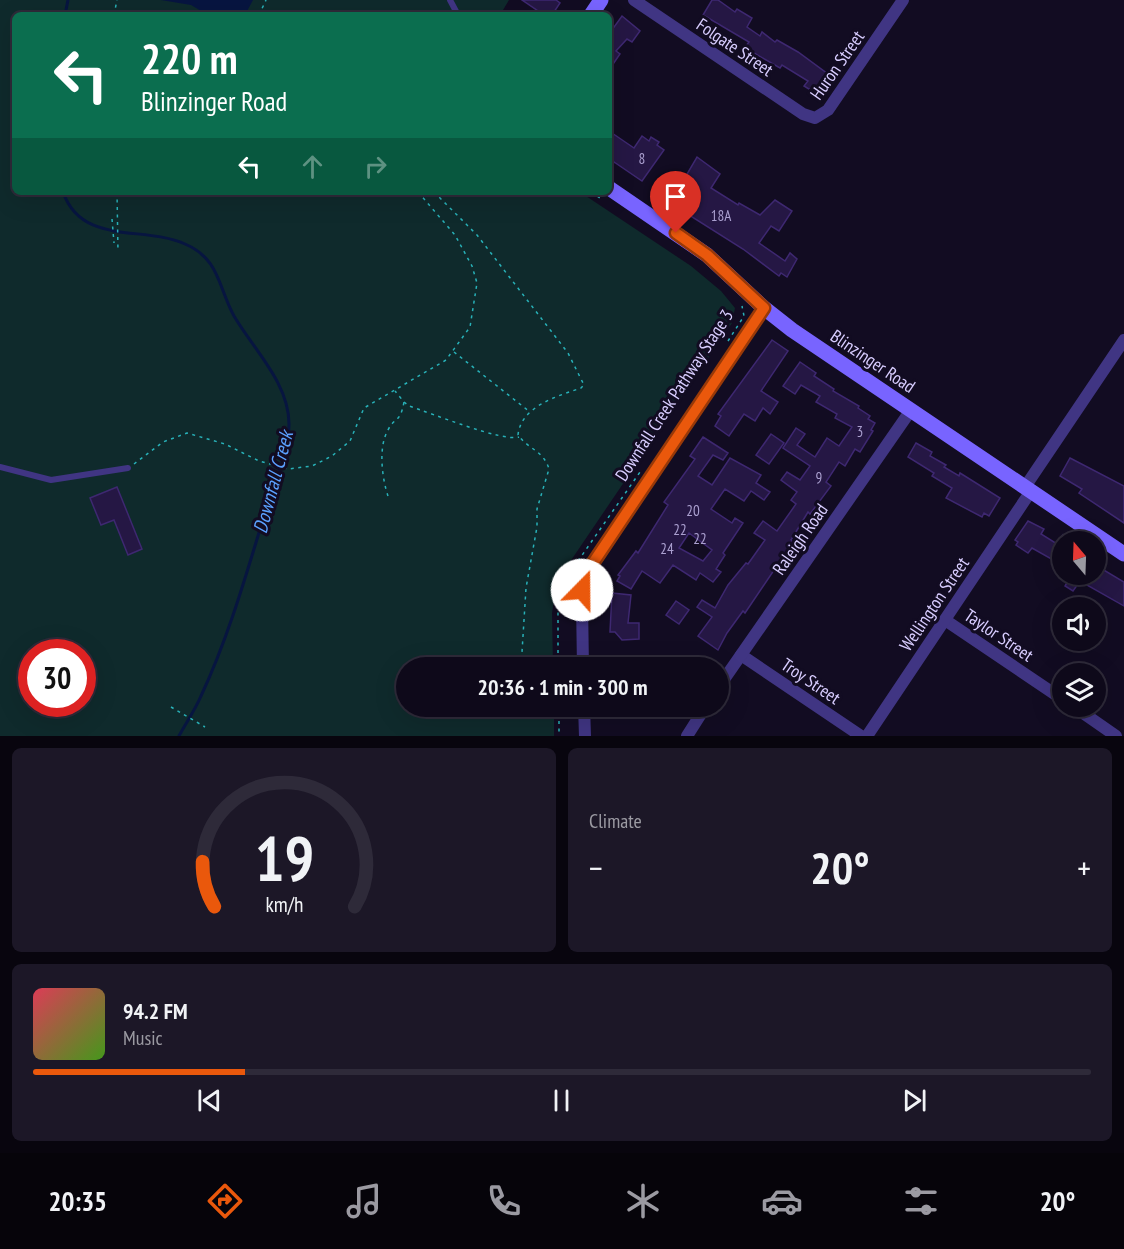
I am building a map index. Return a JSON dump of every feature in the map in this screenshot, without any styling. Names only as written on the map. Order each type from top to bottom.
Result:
[{"type":"street","name":"Folgate Street","points":[[634,0],[803,114],[818,118]]},
{"type":"street","name":"Huron Street","points":[[818,118],[828,110],[903,0]]},
{"type":"street","name":"Blinzinger Road","points":[[608,195],[707,255],[764,308],[1124,554]]},
{"type":"street","points":[[584,657],[584,582],[591,566],[764,308]]},
{"type":"street","name":"Wellington Street","points":[[867,736],[945,620],[1124,340]]},
{"type":"street","name":"Raleigh Road","points":[[729,672],[911,410]]},
{"type":"street","name":"Taylor Street","points":[[945,620],[1052,692]]},
{"type":"street","name":"Troy Street","points":[[741,655],[861,736]]},
{"type":"street","points":[[585,717],[585,736]]},
{"type":"street","points":[[687,736],[699,717]]},
{"type":"street","points":[[1089,717],[1116,736]]},
{"type":"lane","points":[[0,466],[51,480],[128,468]]},
{"type":"path","points":[[117,195],[118,252]]},
{"type":"path","points":[[128,468],[163,442],[187,433],[225,444],[258,461],[288,469],[312,466],[332,456],[350,441],[364,408],[446,360],[470,327],[477,283],[472,266],[455,235],[421,195]]},
{"type":"path","points":[[437,195],[477,235],[568,353],[584,385],[530,412],[519,428],[519,437]]},
{"type":"path","points":[[112,219],[114,243]]},
{"type":"path","name":"Downfall Creek Pathway Stage 3","points":[[723,348],[744,316],[742,304]]},
{"type":"path","points":[[453,351],[530,412]]},
{"type":"path","points":[[395,390],[410,406],[504,437],[519,437],[542,454],[549,469],[537,509],[537,527],[526,588],[521,657]]},
{"type":"path","points":[[388,496],[385,488],[383,445],[388,430],[401,414],[404,402]]},
{"type":"path","name":"Downfall Creek Pathway Stage 3","points":[[558,657],[558,602],[562,584],[640,472]]},
{"type":"path","points":[[171,706],[205,727]]},
{"type":"path","points":[[559,717],[559,736]]},
{"type":"green space","points":[[0,0],[509,0],[502,12],[12,12],[12,195],[584,195],[691,266],[721,291],[735,308],[732,323],[557,581],[552,613],[553,657],[396,657],[396,717],[554,717],[554,736],[0,736]]},
{"type":"water","points":[[161,0],[253,0],[247,12],[203,12],[191,5]]},
{"type":"building","points":[[522,0],[556,0],[560,3],[554,12],[538,11]]},
{"type":"building","points":[[712,0],[718,0],[735,12],[737,9],[752,18],[747,27],[760,36],[762,32],[775,42],[777,40],[798,52],[832,77],[820,96],[804,86],[808,81],[782,65],[780,68],[754,53],[746,46],[749,42],[703,15]]},
{"type":"building","points":[[622,16],[640,31],[632,42],[627,39],[616,51],[620,54],[612,66],[612,30]]},
{"type":"building","points":[[612,133],[634,148],[642,136],[649,141],[651,137],[659,142],[657,145],[664,150],[642,181],[614,162],[612,165]]},
{"type":"building","points":[[697,157],[720,174],[711,188],[738,205],[739,203],[760,215],[775,200],[792,211],[779,231],[771,226],[759,243],[785,261],[790,253],[797,259],[787,277],[781,273],[779,276],[743,249],[670,203]]},
{"type":"building","points":[[772,340],[788,351],[761,391],[778,402],[770,414],[763,408],[755,421],[744,414],[729,436],[715,426],[721,416],[718,414]]},
{"type":"building","points":[[800,362],[816,373],[814,376],[834,389],[833,391],[859,406],[858,408],[870,416],[868,419],[875,423],[871,430],[873,431],[860,452],[855,449],[845,466],[839,462],[826,482],[831,486],[810,514],[808,512],[791,540],[793,542],[745,613],[743,611],[727,633],[718,650],[698,636],[712,617],[697,607],[702,600],[715,608],[728,585],[746,563],[748,564],[765,540],[754,533],[763,521],[777,531],[796,504],[791,500],[797,492],[781,480],[787,472],[800,480],[810,466],[783,448],[796,428],[805,434],[797,445],[815,457],[827,438],[839,446],[852,427],[835,418],[837,414],[816,402],[820,396],[801,385],[795,394],[783,386]]},
{"type":"building","points":[[771,434],[784,443],[769,464],[756,455]]},
{"type":"building","points":[[703,437],[728,453],[723,460],[713,455],[698,476],[712,485],[730,458],[761,475],[756,483],[770,492],[764,500],[751,491],[744,501],[725,489],[711,509],[732,523],[735,518],[743,523],[723,553],[725,555],[716,569],[721,572],[713,582],[700,573],[696,580],[673,565],[660,583],[642,571],[631,589],[617,581],[620,576],[618,575],[636,551],[638,553],[668,505],[664,502],[695,459],[690,456]],"holes":[[[689,533],[712,550],[703,561],[679,548]]]},
{"type":"building","points":[[916,443],[932,452],[930,456],[946,465],[944,467],[959,476],[960,473],[1000,498],[989,516],[984,513],[982,517],[946,498],[952,488],[932,476],[934,473],[908,457]]},
{"type":"building","points":[[1070,458],[1124,486],[1124,523],[1079,493],[1082,489],[1060,476]]},
{"type":"building","points":[[117,487],[142,549],[128,555],[114,520],[101,525],[90,498]]},
{"type":"building","points":[[1028,521],[1044,529],[1041,534],[1052,541],[1052,559],[1032,548],[1028,553],[1016,545],[1018,542],[1015,540]]},
{"type":"building","points":[[1106,571],[1124,582],[1124,606],[1087,585],[1106,585]]},
{"type":"building","points":[[1066,585],[1077,585],[1073,591]]},
{"type":"building","points":[[612,593],[631,595],[628,623],[639,623],[639,639],[622,640],[615,632],[610,632]]},
{"type":"building","points":[[676,601],[689,610],[679,624],[666,615]]},
{"type":"waterway","name":"Downfall Creek","points":[[66,12],[68,0]]},
{"type":"waterway","name":"Downfall Creek","points":[[65,195],[72,209],[84,220],[99,227],[168,239],[185,244],[205,258],[217,275],[234,316],[277,381],[287,409],[289,424],[284,454],[238,601],[211,673],[179,736]]},
{"type":"route","points":[[582,590],[586,574],[591,566],[764,308],[707,255],[676,233]]}]
